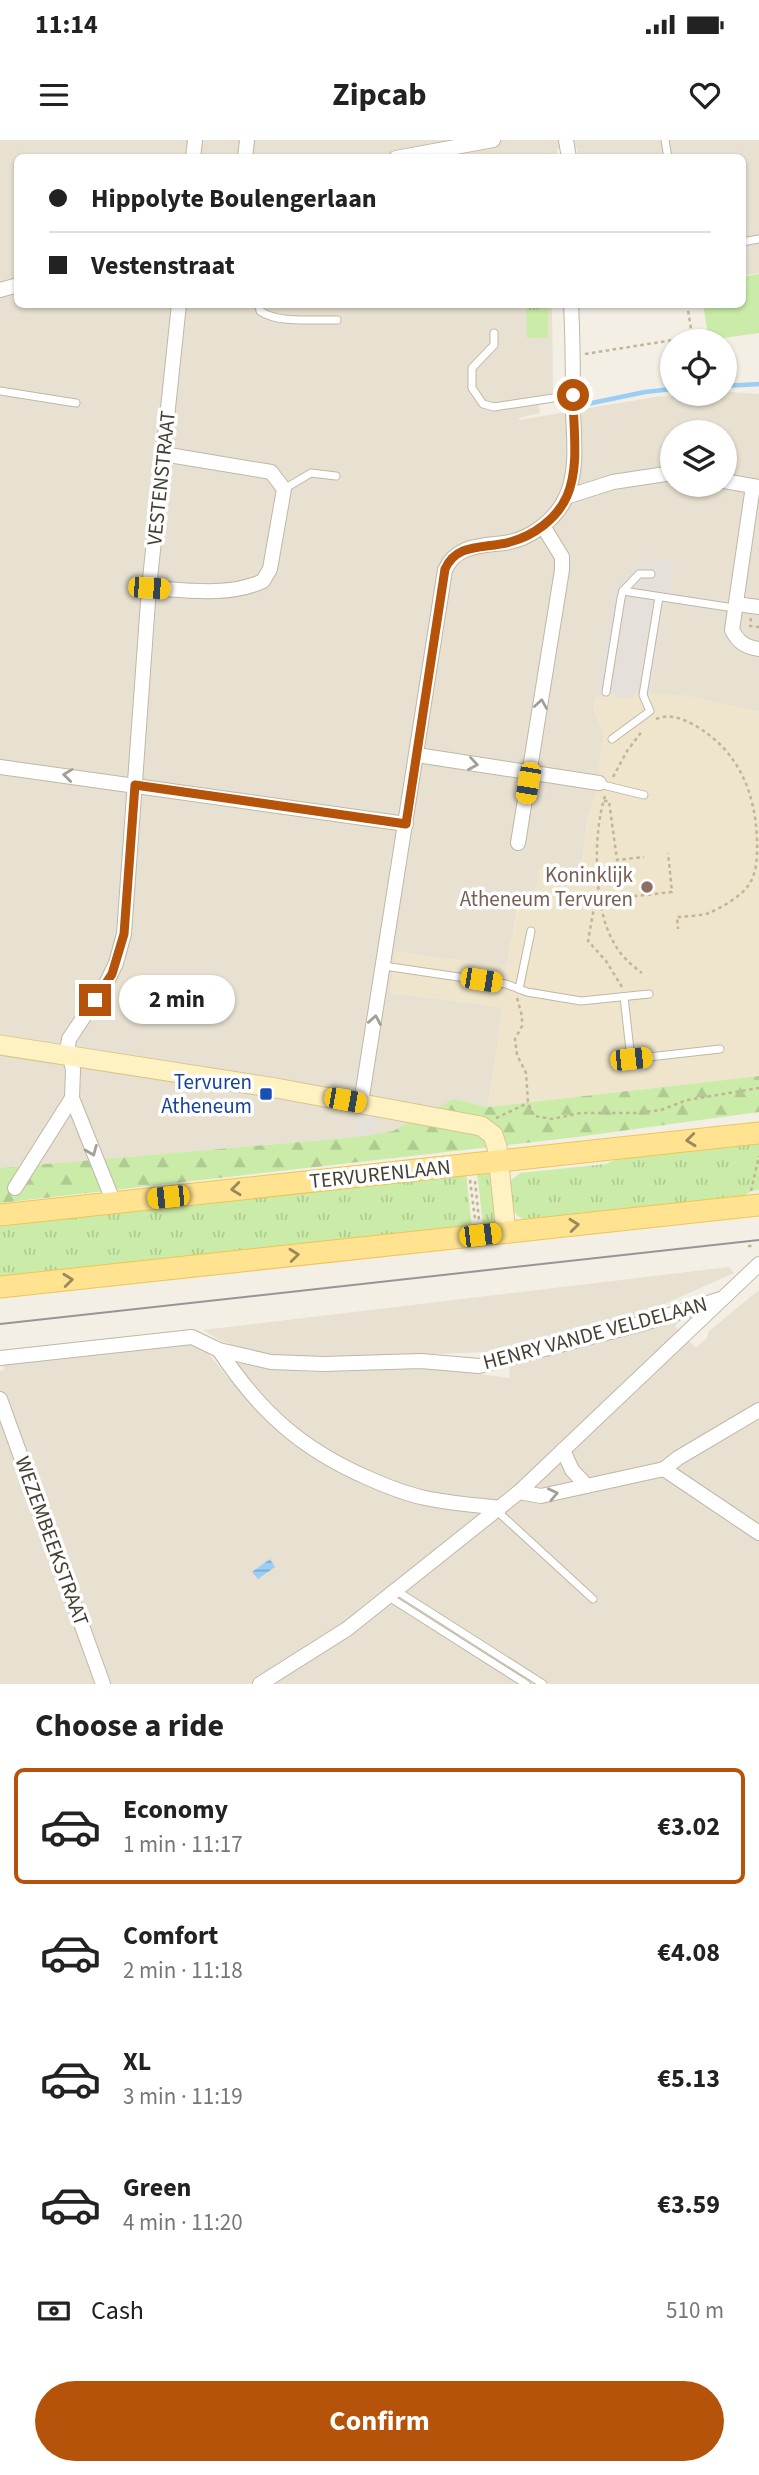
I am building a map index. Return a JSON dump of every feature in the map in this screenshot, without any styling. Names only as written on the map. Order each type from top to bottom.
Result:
[{"type":"main road","name":"TERVURENLAAN","points":[[0,1214],[471,1169],[498,1161],[759,1133]]},
{"type":"main road","points":[[0,1287],[478,1230],[506,1232],[756,1207]]},
{"type":"street","points":[[415,154],[493,140]]},
{"type":"street","name":"VESTENSTRAAT","points":[[72,1098],[70,1036],[107,982],[120,951],[126,919],[149,588],[179,308]]},
{"type":"street","points":[[361,1103],[445,569],[449,560],[465,549],[509,543],[543,526],[566,497],[574,455],[571,308]]},
{"type":"street","points":[[149,588],[219,590],[244,588],[263,581],[270,569],[284,489],[271,472],[163,454]]},
{"type":"street","points":[[566,497],[633,478],[660,475]]},
{"type":"street","points":[[737,483],[756,486],[732,630],[743,645],[759,649]]},
{"type":"street","points":[[518,843],[562,570],[562,557],[543,526]]},
{"type":"street","points":[[735,606],[759,607]]},
{"type":"street","points":[[417,755],[603,785]]},
{"type":"street","points":[[0,766],[406,824]]},
{"type":"street","points":[[0,1045],[361,1103],[481,1126],[493,1135],[506,1232]]},
{"type":"street","points":[[15,1188],[72,1098]]},
{"type":"street","points":[[72,1098],[114,1203]]},
{"type":"street","points":[[260,1684],[347,1629],[519,1492],[759,1264]]},
{"type":"street","name":"HENRY VANDE VELDELAAN","points":[[219,1350],[271,1362],[324,1364],[421,1361],[479,1366],[641,1324],[721,1299]]},
{"type":"street","points":[[0,1358],[192,1337],[219,1350],[241,1385],[281,1427],[309,1448],[342,1467],[423,1497],[498,1509]]},
{"type":"street","name":"WEZEMBEEKSTRAAT","points":[[0,1399],[103,1684]]},
{"type":"street","points":[[519,1492],[541,1496],[664,1469],[759,1410]]},
{"type":"street","points":[[563,1450],[572,1470],[587,1486]]},
{"type":"street","points":[[664,1469],[759,1533]]},
{"type":"lane","points":[[260,308],[266,315],[280,318],[337,320]]},
{"type":"lane","points":[[494,333],[494,345],[472,368],[472,388],[483,404],[494,407],[573,395]]},
{"type":"lane","points":[[0,391],[76,403]]},
{"type":"lane","points":[[284,489],[311,473],[336,477]]},
{"type":"lane","points":[[606,692],[623,591],[639,574],[651,574]]},
{"type":"lane","points":[[623,591],[735,606]]},
{"type":"lane","points":[[612,739],[650,711],[643,695],[659,597]]},
{"type":"lane","points":[[603,785],[644,794]]},
{"type":"lane","points":[[519,989],[531,931]]},
{"type":"lane","points":[[384,966],[506,984],[581,1001],[649,994]]},
{"type":"lane","points":[[624,997],[631,1059],[720,1049]]},
{"type":"lane","points":[[498,1509],[593,1599]]},
{"type":"lane","points":[[393,1594],[526,1684]]},
{"type":"lane","points":[[393,1594],[543,1684]]},
{"type":"path","points":[[688,308],[691,329]]},
{"type":"path","points":[[573,355],[660,343]]},
{"type":"path","points":[[654,720],[668,716],[683,719],[717,741],[734,758],[754,805],[756,867],[748,887],[708,913],[677,917],[678,929]]},
{"type":"path","points":[[642,974],[612,941],[602,905],[596,855],[603,785],[648,725]]},
{"type":"path","points":[[603,800],[609,801],[617,860],[643,857]]},
{"type":"path","points":[[624,997],[622,986],[606,961],[588,941],[594,908],[617,898],[672,892],[668,853]]},
{"type":"path","points":[[519,989],[517,1000],[522,1026],[515,1039],[517,1055],[526,1073],[528,1103],[534,1116],[552,1119],[581,1112],[635,1114],[661,1110],[687,1100],[759,1088]]},
{"type":"path","points":[[481,1126],[528,1103]]},
{"type":"path","points":[[756,1207],[759,1156]]},
{"type":"path","points":[[471,1169],[478,1230]]},
{"type":"path","points":[[471,1169],[478,1230]]},
{"type":"path","points":[[748,1246],[754,1245]]},
{"type":"shaded area","points":[[0,140],[759,140],[759,273],[746,275],[746,154],[578,154],[577,148],[557,149],[557,154],[14,154],[14,308],[552,308],[553,392],[550,403],[539,405],[540,413],[519,420],[660,397],[660,406],[737,406],[737,392],[759,394],[759,712],[682,695],[650,696],[664,602],[723,611],[724,601],[667,591],[597,696],[593,708],[604,734],[596,796],[588,816],[580,874],[533,903],[519,901],[507,967],[396,952],[390,993],[503,1007],[488,1107],[453,1099],[393,1131],[356,1137],[0,1168]]},
{"type":"shaded area","points":[[645,558],[672,562],[668,591],[724,601],[723,612],[664,602],[650,696],[597,696],[613,585]]},
{"type":"shaded area","name":"Koninklijk Atheneum Tervuren","points":[[615,694],[615,698],[633,698],[633,694],[682,695],[759,712],[759,1076],[488,1107],[503,1007],[390,993],[396,952],[507,967],[520,900],[533,903],[539,868],[580,874],[588,816],[599,783],[604,735],[593,708],[597,696]]},
{"type":"shaded area","points":[[360,1114],[377,1117],[373,1134],[355,1137]]},
{"type":"shaded area","points":[[729,1267],[734,1273],[662,1305],[669,1317],[687,1314],[675,1326],[696,1348],[707,1338],[709,1331],[759,1290],[759,1684],[0,1684],[0,1371],[4,1370],[3,1365],[195,1344],[203,1347],[230,1380],[242,1373],[237,1366],[240,1362],[313,1372],[434,1368],[510,1378],[509,1366],[568,1349],[325,1358],[273,1355],[239,1348],[203,1330]]},
{"type":"green space","points":[[759,274],[759,333],[737,336],[737,329],[707,329],[704,308],[746,308],[746,276]]},
{"type":"green space","points":[[526,308],[548,308],[548,338],[527,338]]},
{"type":"green space","points":[[759,1076],[759,1112],[577,1137],[0,1203],[0,1168],[356,1137],[393,1131],[453,1099],[488,1107]]},
{"type":"green space","points":[[759,1140],[759,1190],[751,1191],[740,1198],[526,1220],[513,1210],[510,1181],[520,1173],[606,1164],[622,1157]]},
{"type":"green space","points":[[477,1172],[490,1172],[497,1220],[495,1224],[483,1225]]},
{"type":"green space","points":[[466,1173],[472,1227],[0,1279],[0,1224]]},
{"type":"water","points":[[270,1559],[275,1567],[258,1579],[252,1572]]},
{"type":"waterway","points":[[737,385],[759,384]]},
{"type":"waterway","points":[[587,404],[660,390]]},
{"type":"tram line","points":[[0,1324],[759,1240]]},
{"type":"place","name":"Koninklijk Atheneum Tervuren","points":[[647,887]]},
{"type":"place","name":"Tervuren Atheneum","points":[[266,1094]]},
{"type":"route","points":[[95,1000],[112,974],[124,934],[135,785],[406,824],[445,569],[454,554],[465,549],[509,543],[526,536],[543,526],[558,510],[566,497],[572,477],[573,395]]}]
